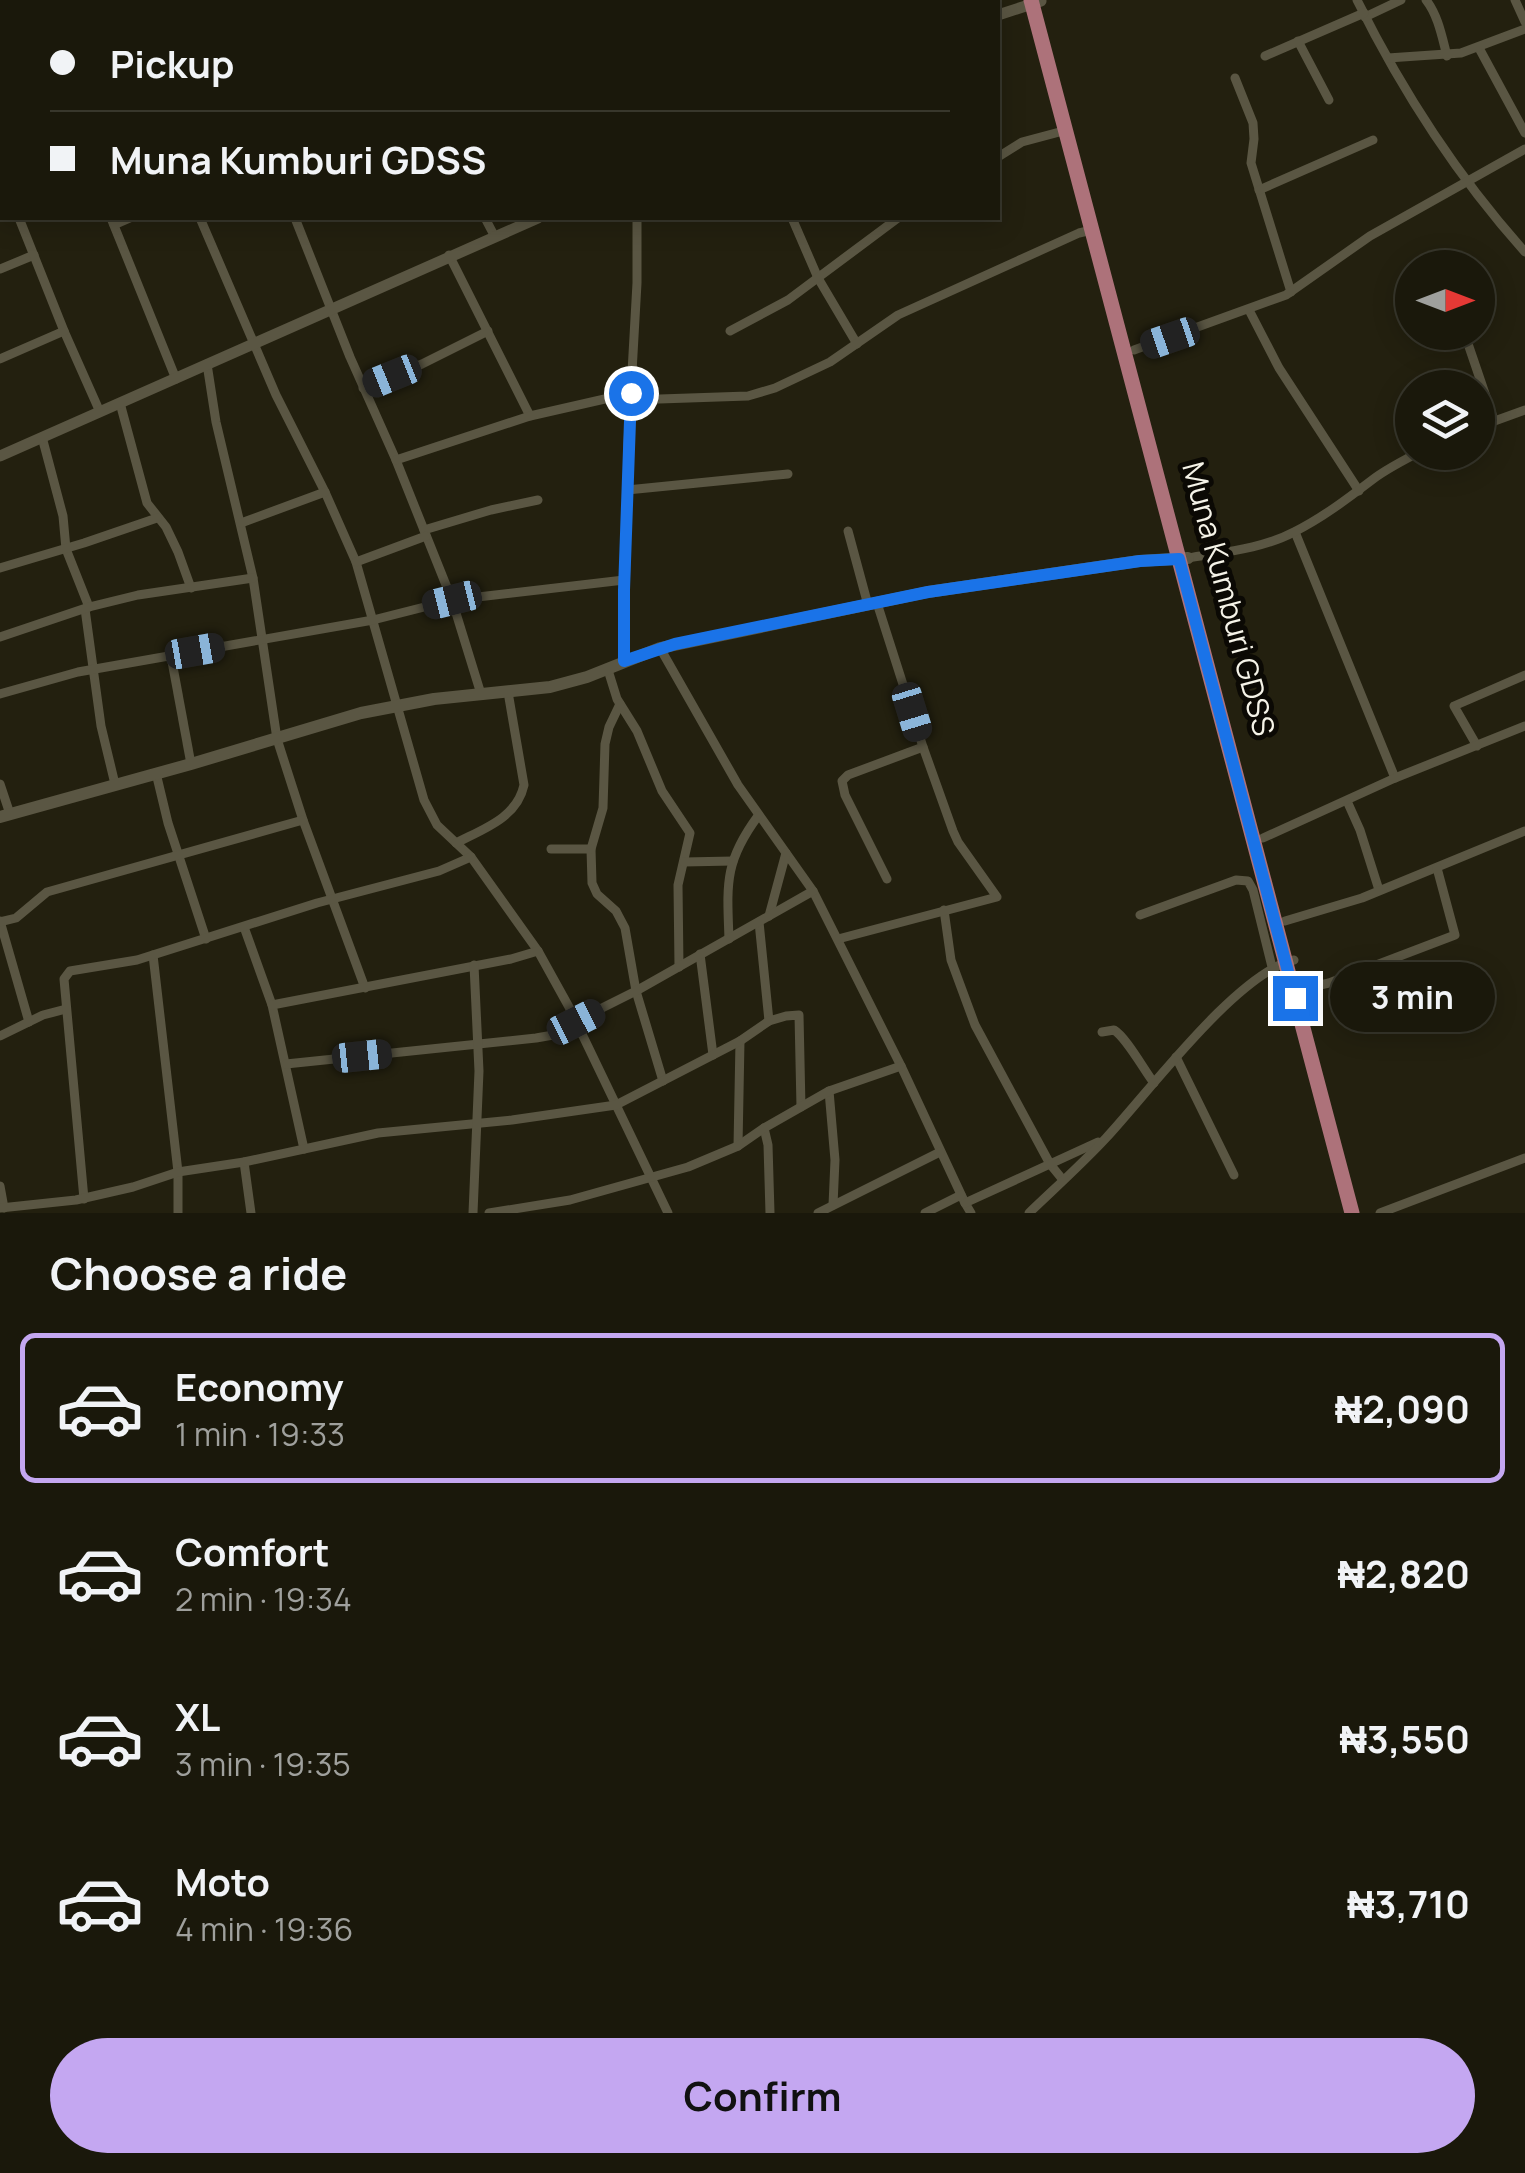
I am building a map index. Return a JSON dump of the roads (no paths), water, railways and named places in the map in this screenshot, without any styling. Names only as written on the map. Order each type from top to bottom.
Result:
[{"type":"highway","name":"Muna Kumburi GDSS","points":[[1037,1],[1092,230],[1285,921],[1284,963],[1302,989],[1361,1213]]},
{"type":"highway","name":"Muna Kumburi GDSS","points":[[1037,1],[1134,350],[1284,963],[1352,1213]]},
{"type":"main road","points":[[5,816],[360,712],[550,688],[660,648],[928,592],[1107,565],[1184,558]]},
{"type":"street","points":[[1357,0],[1434,136],[1465,181],[1525,252]]},
{"type":"street","points":[[1265,56],[1401,0]]},
{"type":"street","points":[[1426,0],[1447,56]]},
{"type":"street","points":[[1388,58],[1447,56],[1479,48],[1525,25],[1515,0]]},
{"type":"street","points":[[1000,14],[1037,1]]},
{"type":"street","points":[[1298,41],[1329,100]]},
{"type":"street","points":[[1479,48],[1525,132]]},
{"type":"street","points":[[1235,78],[1253,123],[1251,163],[1291,292]]},
{"type":"street","points":[[1000,156],[1022,142],[1066,130]]},
{"type":"street","points":[[1259,190],[1373,140]]},
{"type":"street","points":[[1134,350],[1291,292],[1370,236],[1525,149]]},
{"type":"street","points":[[20,220],[100,412]]},
{"type":"street","points":[[201,220],[276,395],[356,562],[424,800],[437,824],[471,857],[538,951],[668,1213]]},
{"type":"street","points":[[296,220],[452,600],[481,694]]},
{"type":"street","points":[[486,220],[495,236]]},
{"type":"street","points":[[0,456],[533,220]]},
{"type":"street","points":[[624,661],[637,220]]},
{"type":"street","points":[[793,220],[818,278],[856,344]]},
{"type":"street","points":[[730,331],[788,300],[895,220]]},
{"type":"street","points":[[113,221],[176,379]]},
{"type":"street","points":[[396,460],[530,416],[631,396],[748,396],[764,392],[830,362],[898,315],[1092,230]]},
{"type":"street","points":[[0,269],[34,255]]},
{"type":"street","points":[[450,255],[530,416]]},
{"type":"street","points":[[1250,310],[1279,368],[1359,491]]},
{"type":"street","points":[[0,359],[64,332]]},
{"type":"street","points":[[363,388],[488,332]]},
{"type":"street","points":[[207,364],[216,422],[253,578],[277,739],[365,988]]},
{"type":"street","points":[[120,403],[147,504],[166,528],[190,588]]},
{"type":"street","points":[[1495,420],[1525,410]]},
{"type":"street","points":[[42,437],[63,516],[66,549],[87,608],[101,726],[115,784]]},
{"type":"street","points":[[1184,558],[1232,551],[1295,532],[1395,466]]},
{"type":"street","points":[[627,490],[788,474]]},
{"type":"street","points":[[241,523],[325,492]]},
{"type":"street","points":[[356,562],[491,510],[538,500]]},
{"type":"street","points":[[0,568],[157,518]]},
{"type":"street","points":[[838,939],[998,897],[958,842],[848,532]]},
{"type":"street","points":[[1295,532],[1395,778]]},
{"type":"street","points":[[0,638],[87,608],[253,578]]},
{"type":"street","points":[[0,694],[94,669],[373,620],[452,600],[624,580]]},
{"type":"street","points":[[660,648],[758,816],[814,891],[972,1213]]},
{"type":"street","points":[[171,656],[191,764]]},
{"type":"street","points":[[608,670],[662,791],[690,834],[678,885],[679,967]]},
{"type":"street","points":[[1476,746],[1454,706],[1525,675]]},
{"type":"street","points":[[456,843],[496,822],[521,798],[524,785],[508,692]]},
{"type":"street","points":[[620,704],[605,744],[602,808],[591,849],[592,883],[625,928],[636,991],[664,1080]]},
{"type":"street","points":[[1263,838],[1395,778],[1525,726]]},
{"type":"street","points":[[887,879],[844,796],[842,782],[848,775],[923,748]]},
{"type":"street","points":[[156,773],[206,940]]},
{"type":"street","points":[[0,784],[5,816]]},
{"type":"street","points":[[1348,801],[1379,890]]},
{"type":"street","points":[[729,939],[726,884],[742,838],[758,816]]},
{"type":"street","points":[[29,1022],[0,922],[16,918],[48,892],[303,820]]},
{"type":"street","points":[[1285,921],[1336,908],[1525,831]]},
{"type":"street","points":[[551,849],[591,849]]},
{"type":"street","points":[[769,1021],[764,919],[786,853]]},
{"type":"street","points":[[84,1198],[64,979],[70,971],[206,940],[333,898],[439,871],[471,857]]},
{"type":"street","points":[[684,862],[733,861]]},
{"type":"street","points":[[1302,989],[1329,983],[1455,935],[1437,868]]},
{"type":"street","points":[[1029,1213],[1106,1138],[1230,1002],[1284,963],[1248,881],[1236,880],[1140,915]]},
{"type":"street","points":[[286,1064],[559,1034],[814,891]]},
{"type":"street","points":[[944,910],[951,960],[974,1026],[1050,1164],[1063,1180]]},
{"type":"street","points":[[244,927],[272,1005],[304,1149]]},
{"type":"street","points":[[272,1005],[538,951]]},
{"type":"street","points":[[700,954],[713,1055]]},
{"type":"street","points":[[153,955],[178,1172],[178,1213]]},
{"type":"street","points":[[474,965],[478,1044],[474,1213]]},
{"type":"street","points":[[0,1036],[43,1015],[66,1009]]},
{"type":"street","points":[[0,1186],[2,1208],[84,1198],[133,1188],[178,1172],[378,1133],[616,1105],[740,1041],[769,1021],[799,1015],[801,1106]]},
{"type":"street","points":[[1102,1032],[1114,1030],[1122,1035],[1154,1083]]},
{"type":"street","points":[[738,1146],[740,1041]]},
{"type":"street","points":[[1176,1058],[1234,1175]]},
{"type":"street","points":[[489,1213],[570,1200],[688,1167],[738,1146],[829,1091],[901,1066]]},
{"type":"street","points":[[829,1091],[835,1160],[833,1205]]},
{"type":"street","points":[[764,1128],[770,1213]]},
{"type":"street","points":[[925,1213],[1106,1138]]},
{"type":"street","points":[[818,1213],[940,1152]]},
{"type":"street","points":[[1380,1213],[1525,1158]]},
{"type":"street","points":[[244,1162],[251,1213]]}]
